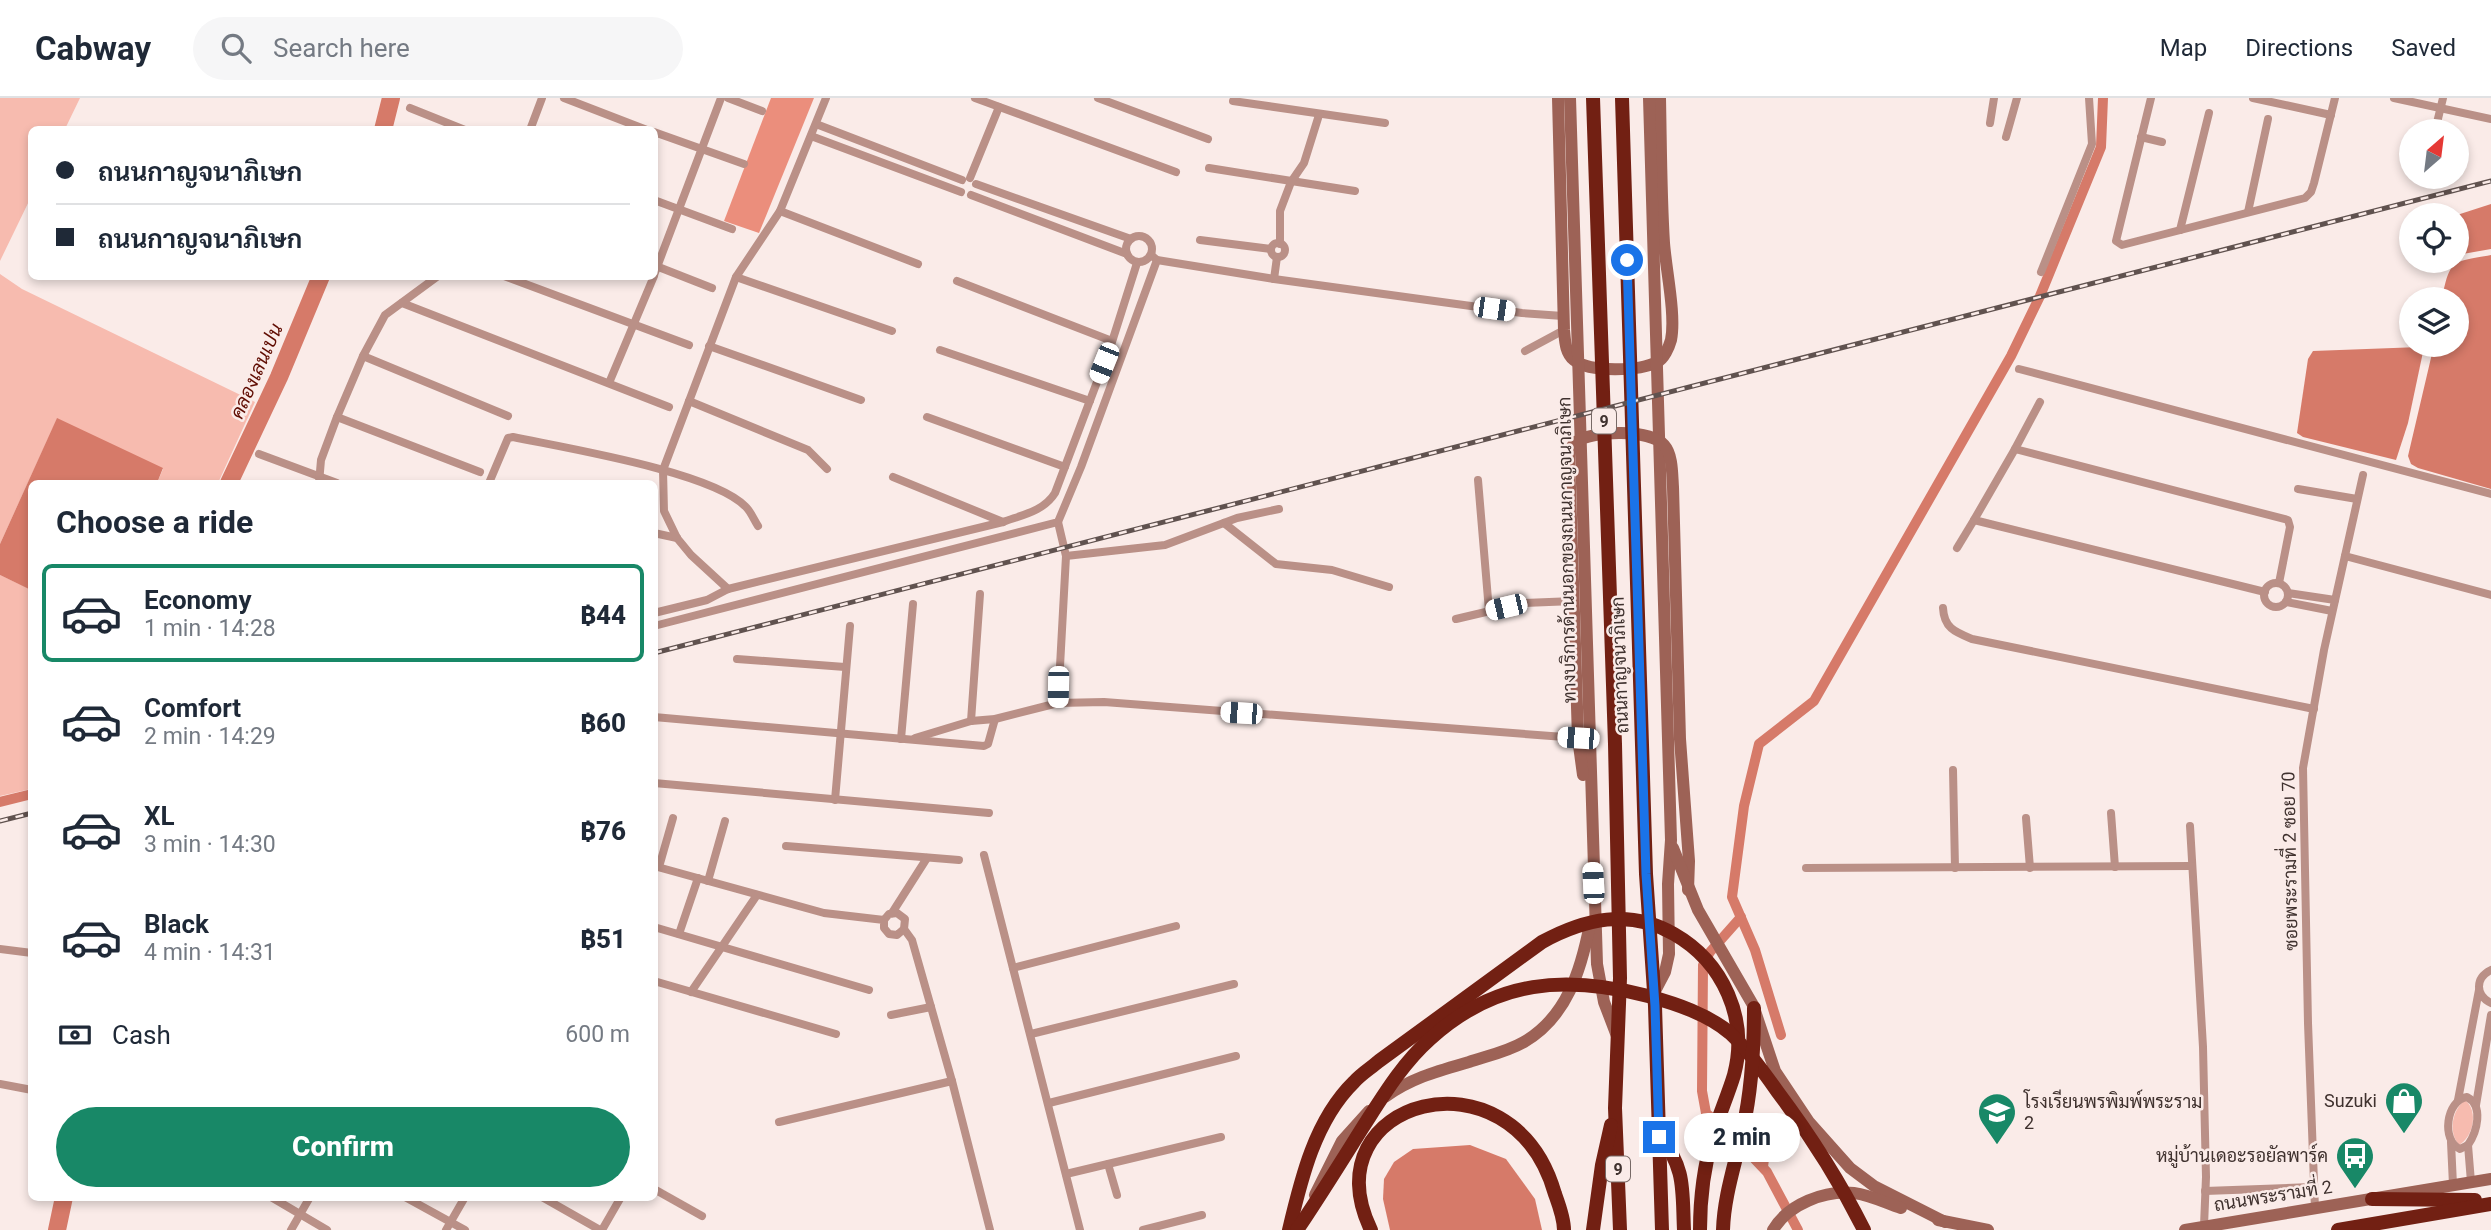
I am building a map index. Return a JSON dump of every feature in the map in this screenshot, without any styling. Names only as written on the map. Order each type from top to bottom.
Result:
[{"type":"highway","name":"ถนนกาญจนาภิเษก","points":[[1593,98],[1615,744],[1620,978],[1615,1108],[1620,1230]]},
{"type":"highway","name":"ถนนกาญจนาภิเษก","points":[[1622,98],[1642,746],[1662,1230]]},
{"type":"highway","points":[[1289,1230],[1301,1177],[1323,1126],[1353,1082],[1542,942],[1586,922],[1625,920],[1646,922],[1681,938],[1707,960],[1722,981],[1733,1004],[1738,1028],[1734,1073],[1713,1134],[1703,1181],[1700,1230]]},
{"type":"highway","points":[[1298,1230],[1393,1081],[1427,1041],[1460,1016],[1487,1001],[1530,987],[1561,983],[1615,989],[1664,1001],[1702,1016],[1728,1032],[1760,1068],[1813,1141],[1864,1230]]},
{"type":"highway","points":[[1723,1230],[1727,1192],[1743,1129],[1753,1057],[1754,1008]]},
{"type":"highway","points":[[1371,1230],[1359,1188],[1360,1170],[1377,1134],[1393,1120],[1418,1106],[1464,1104],[1486,1110],[1512,1125],[1539,1155],[1551,1180],[1564,1230]]},
{"type":"highway","points":[[1592,1230],[1602,1165],[1615,1108]]},
{"type":"highway","points":[[1659,1134],[1680,1168],[1684,1230]]},
{"type":"highway","points":[[2372,1199],[2491,1202]]},
{"type":"highway","points":[[2338,1230],[2491,1202]]},
{"type":"main road","points":[[1558,98],[1566,349],[1573,359],[1588,367],[1621,371],[1658,362],[1671,340],[1664,243],[1660,98]]},
{"type":"main road","name":"ทางบริการด้านนอกของถนนกาญจนาภิเษก","points":[[1570,98],[1584,740],[1599,982],[1618,1040]]},
{"type":"main road","points":[[1649,98],[1666,743],[1671,840],[1668,884],[1669,954],[1665,972],[1654,993]]},
{"type":"main road","points":[[1584,740],[1574,601],[1569,456],[1571,447],[1578,440],[1609,434],[1628,433],[1653,437],[1665,445],[1670,454],[1673,487],[1680,739],[1689,861],[1688,890]]},
{"type":"main road","points":[[1671,840],[1688,890],[1754,1008],[1775,1070],[1808,1122],[1850,1168],[1874,1186],[1945,1222]]},
{"type":"main road","points":[[1298,1230],[1342,1141],[1374,1105],[1400,1086],[1426,1073],[1504,1051],[1524,1042],[1542,1029],[1558,1011],[1576,981],[1585,951],[1594,902]]},
{"type":"main road","name":"ถนนพระรามที่ 2","points":[[2185,1230],[2491,1179]]},
{"type":"main road","points":[[1775,1226],[1803,1202],[1824,1195],[1852,1193],[1945,1222],[1988,1230]]},
{"type":"street","points":[[531,126],[541,98]]},
{"type":"street","points":[[564,98],[638,126]]},
{"type":"street","points":[[658,263],[721,98]]},
{"type":"street","points":[[729,98],[762,111]]},
{"type":"street","points":[[728,589],[691,555],[677,538],[664,511],[663,470],[736,277],[780,211],[826,98]]},
{"type":"street","points":[[975,98],[1176,172]]},
{"type":"street","points":[[1098,98],[1208,139]]},
{"type":"street","points":[[1990,123],[1994,98]]},
{"type":"street","points":[[2006,137],[2017,98]]},
{"type":"street","points":[[2041,272],[2092,144],[2089,98]]},
{"type":"street","points":[[2151,98],[2116,241],[2122,245],[2305,198],[2311,192],[2335,98]]},
{"type":"street","points":[[2253,98],[2331,115]]},
{"type":"street","points":[[2394,98],[2491,119]]},
{"type":"street","points":[[2438,119],[2443,98]]},
{"type":"street","points":[[1233,101],[1385,123]]},
{"type":"street","points":[[961,192],[959,187],[969,181],[999,107]]},
{"type":"street","points":[[410,108],[455,126]]},
{"type":"street","points":[[2180,230],[2209,113]]},
{"type":"street","points":[[1277,257],[1282,256],[1285,250],[1280,243],[1278,220],[1291,182],[1304,163],[1319,115]]},
{"type":"street","points":[[2248,212],[2268,119]]},
{"type":"street","points":[[816,124],[1131,239],[1142,236],[1151,243],[1154,258],[1081,467],[1058,522],[1066,556],[1058,703]]},
{"type":"street","points":[[658,134],[744,164]]},
{"type":"street","points":[[811,136],[1127,254],[1137,262],[1154,258],[1274,279],[1521,313],[1563,316]]},
{"type":"street","points":[[2141,137],[2162,142]]},
{"type":"street","points":[[1209,167],[1354,191]]},
{"type":"street","points":[[969,181],[976,189],[971,195]]},
{"type":"street","points":[[658,201],[732,229]]},
{"type":"street","points":[[780,211],[918,264]]},
{"type":"street","points":[[1127,254],[1127,244],[1131,239]]},
{"type":"street","points":[[1200,240],[1271,249]]},
{"type":"street","points":[[1271,249],[1274,244],[1280,243]]},
{"type":"street","points":[[1271,249],[1272,254],[1277,257]]},
{"type":"street","points":[[1274,279],[1277,257]]},
{"type":"street","points":[[658,612],[707,600],[728,589],[1003,522],[1039,509],[1049,502],[1055,493],[1112,341],[1137,262]]},
{"type":"street","points":[[658,272],[712,288]]},
{"type":"street","points":[[736,277],[892,331]]},
{"type":"street","points":[[259,454],[319,479],[321,460],[337,417],[363,356],[385,315],[433,280]]},
{"type":"street","points":[[516,280],[689,345]]},
{"type":"street","points":[[609,383],[652,280]]},
{"type":"street","points":[[957,281],[1112,341]]},
{"type":"street","points":[[402,303],[669,407]]},
{"type":"street","points":[[1525,351],[1564,330]]},
{"type":"street","points":[[709,345],[860,400]]},
{"type":"street","points":[[940,350],[1090,401]]},
{"type":"street","points":[[363,356],[508,416]]},
{"type":"street","points":[[2019,369],[2491,494]]},
{"type":"street","points":[[689,401],[808,450],[827,468]]},
{"type":"street","points":[[1957,548],[2040,402]]},
{"type":"street","points":[[928,416],[1065,467]]},
{"type":"street","points":[[337,417],[480,472]]},
{"type":"street","points":[[490,480],[510,437],[663,470],[705,484],[746,507],[758,526]]},
{"type":"street","points":[[2015,449],[2288,520],[2290,527],[2279,583]]},
{"type":"street","name":"ซอยพระรามที่ 2 ซอย 70","points":[[2315,1209],[2312,1186],[2303,768],[2332,611],[2363,475]]},
{"type":"street","points":[[893,477],[1003,522]]},
{"type":"street","points":[[1478,480],[1489,611]]},
{"type":"street","points":[[2298,489],[2357,499]]},
{"type":"street","points":[[1066,556],[1165,545],[1248,514],[1279,509]]},
{"type":"street","points":[[1974,520],[2265,592]]},
{"type":"street","points":[[658,625],[1058,522]]},
{"type":"street","points":[[1224,523],[1276,564],[1332,570],[1389,587]]},
{"type":"street","points":[[658,534],[677,538]]},
{"type":"street","points":[[2345,556],[2491,595]]},
{"type":"street","points":[[2279,583],[2285,587],[2287,597],[2280,606],[2273,606],[2265,599],[2265,592],[2269,586],[2279,583]]},
{"type":"street","points":[[971,721],[980,594]]},
{"type":"street","points":[[2287,597],[2335,600]]},
{"type":"street","points":[[2287,597],[2332,611]]},
{"type":"street","points":[[1456,619],[1524,603],[1574,601]]},
{"type":"street","points":[[904,739],[913,604]]},
{"type":"street","points":[[1943,608],[1943,617],[1951,630],[1972,639],[2314,709]]},
{"type":"street","points":[[835,800],[850,626]]},
{"type":"street","points":[[737,659],[845,667]]},
{"type":"street","points":[[904,739],[971,721],[995,719],[1058,703],[1104,702],[1584,740]]},
{"type":"street","points":[[658,718],[984,746],[988,744],[995,719]]},
{"type":"street","points":[[1953,770],[1955,868]]},
{"type":"street","points":[[658,783],[989,813]]},
{"type":"street","points":[[2111,813],[2115,867]]},
{"type":"street","points":[[658,863],[673,818]]},
{"type":"street","points":[[2026,818],[2030,868]]},
{"type":"street","points":[[708,881],[725,821]]},
{"type":"street","points":[[2190,826],[2203,1047],[2204,1226]]},
{"type":"street","points":[[786,846],[959,860]]},
{"type":"street","points":[[984,855],[1080,1230]]},
{"type":"street","points":[[658,866],[835,915],[884,920],[892,913],[927,858]]},
{"type":"street","points":[[1806,868],[2192,866]]},
{"type":"street","points":[[679,934],[698,878]]},
{"type":"street","points":[[691,992],[757,895]]},
{"type":"street","points":[[892,913],[905,919],[904,929],[912,940],[990,1230]]},
{"type":"street","points":[[884,920],[884,928],[889,934],[897,935],[904,929]]},
{"type":"street","points":[[1013,968],[1176,926]]},
{"type":"street","points":[[658,928],[869,990]]},
{"type":"street","points":[[0,949],[28,952]]},
{"type":"street","points":[[2452,1185],[2451,1142],[2448,1131],[2450,1118],[2458,1100],[2482,976],[2491,970]]},
{"type":"street","points":[[658,982],[836,1034]]},
{"type":"street","points":[[1031,1034],[1234,984]]},
{"type":"street","points":[[2479,990],[2485,1000],[2491,1003]]},
{"type":"street","points":[[891,1015],[931,1007]]},
{"type":"street","points":[[2471,1182],[2469,1145],[2477,1126],[2477,1091],[2491,1015]]},
{"type":"street","points":[[1049,1104],[1236,1056]]},
{"type":"street","points":[[779,1122],[952,1081]]},
{"type":"street","points":[[0,1084],[28,1089]]},
{"type":"street","points":[[2458,1100],[2467,1097],[2476,1107]]},
{"type":"street","points":[[1066,1174],[1221,1137]]},
{"type":"street","points":[[2451,1142],[2460,1149],[2469,1145]]},
{"type":"street","points":[[1108,1164],[1117,1195]]},
{"type":"street","points":[[2205,1191],[2312,1186]]},
{"type":"street","points":[[658,1191],[702,1216]]},
{"type":"street","points":[[278,1201],[327,1230]]},
{"type":"street","points":[[291,1230],[308,1201]]},
{"type":"street","points":[[411,1201],[448,1226],[465,1230]]},
{"type":"street","points":[[448,1226],[463,1201]]},
{"type":"street","points":[[549,1201],[601,1230],[619,1201]]},
{"type":"street","points":[[1143,1230],[1202,1215]]},
{"type":"shaded area","points":[[0,98],[80,98],[66,126],[28,126],[28,203],[0,261]]},
{"type":"shaded area","points":[[771,98],[814,98],[759,233],[724,221]]},
{"type":"shaded area","points":[[2491,204],[2491,249],[2469,253],[2469,211]]},
{"type":"shaded area","points":[[2491,255],[2491,489],[2418,468],[2411,464],[2408,456],[2431,357],[2469,357],[2469,287],[2445,287],[2449,273],[2469,273],[2469,259]]},
{"type":"shaded area","points":[[0,274],[22,289],[255,402],[219,480],[158,480],[163,469],[57,419],[0,544]]},
{"type":"shaded area","points":[[2399,348],[2399,357],[2422,357],[2408,423],[2396,460],[2303,437],[2297,433],[2308,359],[2313,351]]},
{"type":"shaded area","points":[[57,418],[163,468],[158,480],[29,480]]},
{"type":"shaded area","points":[[28,482],[28,589],[0,575],[0,544]]},
{"type":"shaded area","points":[[0,575],[28,588],[28,790],[0,796]]},
{"type":"shaded area","points":[[2465,1100],[2473,1117],[2468,1136],[2459,1145],[2453,1134],[2453,1121],[2457,1109]]},
{"type":"shaded area","points":[[1470,1145],[1506,1159],[1535,1199],[1542,1230],[1390,1230],[1383,1199],[1384,1179],[1394,1162],[1413,1149]]},
{"type":"waterway","name":"คลองเลนเปน","points":[[384,126],[391,98]]},
{"type":"waterway","points":[[1781,1035],[1755,950],[1732,897],[1744,806],[1759,744],[1814,701],[2011,356],[2040,296],[2101,147],[2103,98]]},
{"type":"waterway","name":"คลองเลนเปน","points":[[230,480],[279,377],[319,280]]},
{"type":"waterway","points":[[0,802],[28,795]]},
{"type":"waterway","points":[[1741,917],[1710,952],[1703,965],[1702,1091],[1706,1113],[1728,1131],[1767,1172],[1798,1230]]},
{"type":"waterway","points":[[1763,1167],[1767,1134]]},
{"type":"waterway","name":"คลองเลนเปน","points":[[57,1230],[63,1201]]},
{"type":"railway","points":[[658,652],[2491,181]]},
{"type":"railway","points":[[0,821],[28,814]]},
{"type":"place","name":"Suzuki","points":[[2404,1135]]},
{"type":"place","name":"โรงเรียนพรพิมพ์พระราม 2","points":[[1997,1146]]},
{"type":"place","name":"หมู่บ้านเดอะรอยัลพาร์ค","points":[[2355,1190]]},
{"type":"route","points":[[1627,260],[1646,874],[1655,1006],[1659,1137]]}]
